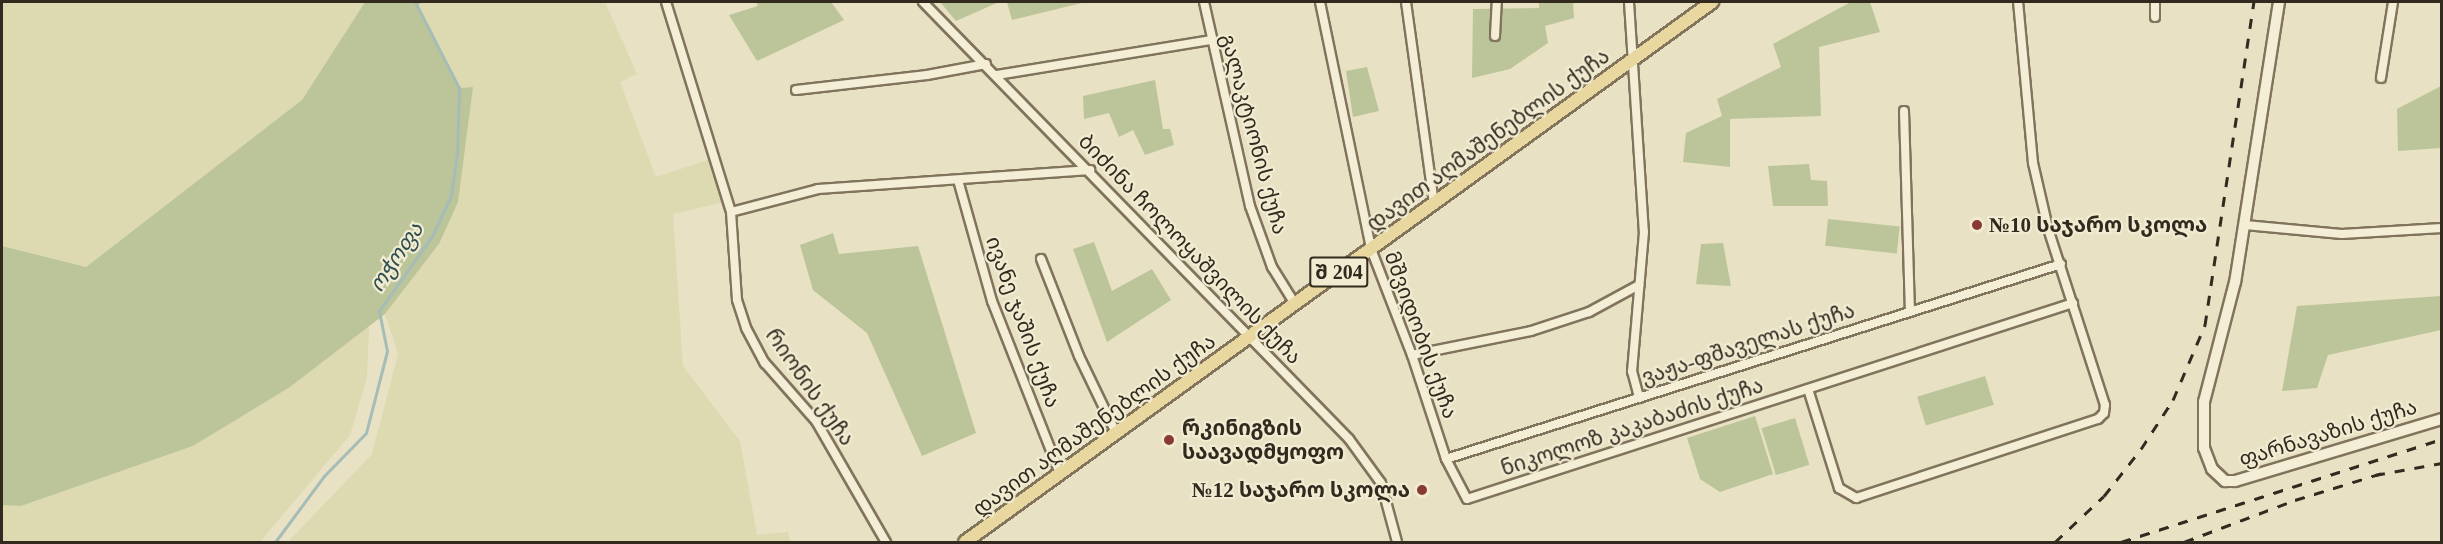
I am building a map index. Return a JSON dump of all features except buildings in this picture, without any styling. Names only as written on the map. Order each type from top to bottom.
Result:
[{"type":"main road","name":"დავით აღმაშენებლის ქუჩა","points":[[965,543],[1712,2]]},
{"type":"street","name":"რიონის ქუჩა","points":[[666,2],[731,212],[737,300],[746,328],[765,363],[816,421],[886,543]]},
{"type":"street","name":"ბიძინა ჩოლოყაშვილის ქუჩა","points":[[923,2],[1090,170],[1356,448],[1381,483],[1397,543]]},
{"type":"street","name":"გალაკტიონის ქუჩა","points":[[1204,2],[1210,40],[1250,207],[1272,267],[1295,304]]},
{"type":"street","name":"მშვიდობის ქუჩა","points":[[1320,2],[1371,249],[1412,355],[1446,459],[1467,499]]},
{"type":"street","points":[[1406,2],[1434,203]]},
{"type":"street","points":[[1495,36],[1497,2]]},
{"type":"street","points":[[1629,2],[1644,232],[1632,371],[1639,398]]},
{"type":"street","points":[[1808,389],[1839,488],[1856,498],[2098,419],[2105,405],[2048,228],[2033,163],[2018,2]]},
{"type":"street","points":[[2155,2],[2155,17]]},
{"type":"street","points":[[2279,2],[2245,225],[2342,234],[2442,228]]},
{"type":"street","points":[[2381,78],[2393,2]]},
{"type":"street","points":[[997,75],[1210,40]]},
{"type":"street","points":[[796,90],[927,75],[986,64]]},
{"type":"street","points":[[1905,111],[1910,312]]},
{"type":"street","points":[[731,212],[818,189],[1090,170]]},
{"type":"street","name":"ივანე ჯაშის ქუჩა","points":[[957,180],[993,301],[1060,474]]},
{"type":"street","name":"ფარნავაზის ქუჩა","points":[[2245,225],[2202,424],[2212,469],[2225,481],[2280,470],[2442,419]]},
{"type":"street","points":[[1041,259],[1078,356],[1116,433]]},
{"type":"street","name":"ვაჟა-ფშაველას ქუჩა","points":[[1446,459],[2061,264]]},
{"type":"street","points":[[1412,355],[1531,331],[1589,312],[1640,285]]},
{"type":"street","name":"ნიკოლოზ კაკაბაძის ქუჩა","points":[[1467,499],[2073,303]]},
{"type":"shaded area","points":[[2,2],[365,2],[302,100],[86,267],[2,246]]},
{"type":"shaded area","points":[[422,2],[605,2],[637,74],[620,82],[656,177],[711,159],[724,202],[673,214],[683,366],[740,441],[757,535],[788,532],[790,542],[288,542],[372,454],[398,354],[385,314],[439,244],[473,87],[459,88],[417,6]]},
{"type":"shaded area","points":[[369,326],[367,378],[350,435],[260,542],[2,542],[2,505],[21,506],[193,446],[290,387]]},
{"type":"green space","points":[[365,2],[422,2],[417,6],[459,88],[473,87],[458,202],[439,244],[385,314],[290,387],[193,446],[21,506],[2,505],[2,246],[86,267],[302,100]]},
{"type":"green space","points":[[756,2],[831,2],[844,20],[757,61],[729,15],[758,6]]},
{"type":"green space","points":[[940,2],[999,2],[956,21]]},
{"type":"green space","points":[[1007,2],[1086,2],[1012,20]]},
{"type":"green space","points":[[1539,2],[1573,2],[1574,18],[1545,26],[1548,43],[1510,69],[1472,78],[1473,9],[1539,8]]},
{"type":"green space","points":[[1851,2],[1870,2],[1880,32],[1819,47],[1821,116],[1730,119],[1730,167],[1683,162],[1686,133],[1722,116],[1717,99],[1781,67],[1773,44]]},
{"type":"green space","points":[[1367,67],[1379,111],[1353,117],[1346,71]]},
{"type":"green space","points":[[1155,80],[1163,129],[1170,129],[1174,145],[1145,155],[1133,130],[1119,137],[1109,113],[1084,119],[1083,96]]},
{"type":"green space","points":[[2441,86],[2441,148],[2398,151],[2397,109]]},
{"type":"green space","points":[[1809,164],[1811,180],[1827,181],[1828,206],[1773,206],[1768,166]]},
{"type":"green space","points":[[1828,219],[1900,227],[1897,253],[1825,246]]},
{"type":"green space","points":[[833,233],[839,254],[918,246],[976,433],[922,456],[867,333],[813,290],[800,245]]},
{"type":"green space","points":[[1094,242],[1112,291],[1152,269],[1171,300],[1107,342],[1073,249]]},
{"type":"green space","points":[[1723,243],[1731,286],[1696,284],[1701,244]]},
{"type":"green space","points":[[2441,296],[2441,330],[2328,355],[2317,388],[2282,391],[2297,306]]},
{"type":"green space","points":[[1985,376],[1994,405],[1926,425],[1917,397]]},
{"type":"green space","points":[[1755,416],[1773,474],[1720,492],[1700,479],[1687,438]]},
{"type":"green space","points":[[1795,418],[1809,465],[1776,475],[1762,428]]},
{"type":"waterway","name":"ოჭოფა","points":[[275,542],[324,476],[366,433],[387,351],[379,311],[432,236],[451,196],[457,153],[459,88],[415,2]]},
{"type":"railway","points":[[2055,542],[2104,496],[2141,449],[2173,400],[2205,325],[2254,2]]},
{"type":"railway","points":[[2121,542],[2442,439]]},
{"type":"railway","points":[[2375,475],[2442,463]]},
{"type":"railway","points":[[2184,542],[2295,500],[2382,473]]},
{"type":"place","name":"№10 საჯარო სკოლა","points":[[1977,225]]},
{"type":"place","name":"რკინიგზის საავადმყოფო","points":[[1169,440]]},
{"type":"place","name":"№12 საჯარო სკოლა","points":[[1422,490]]}]
